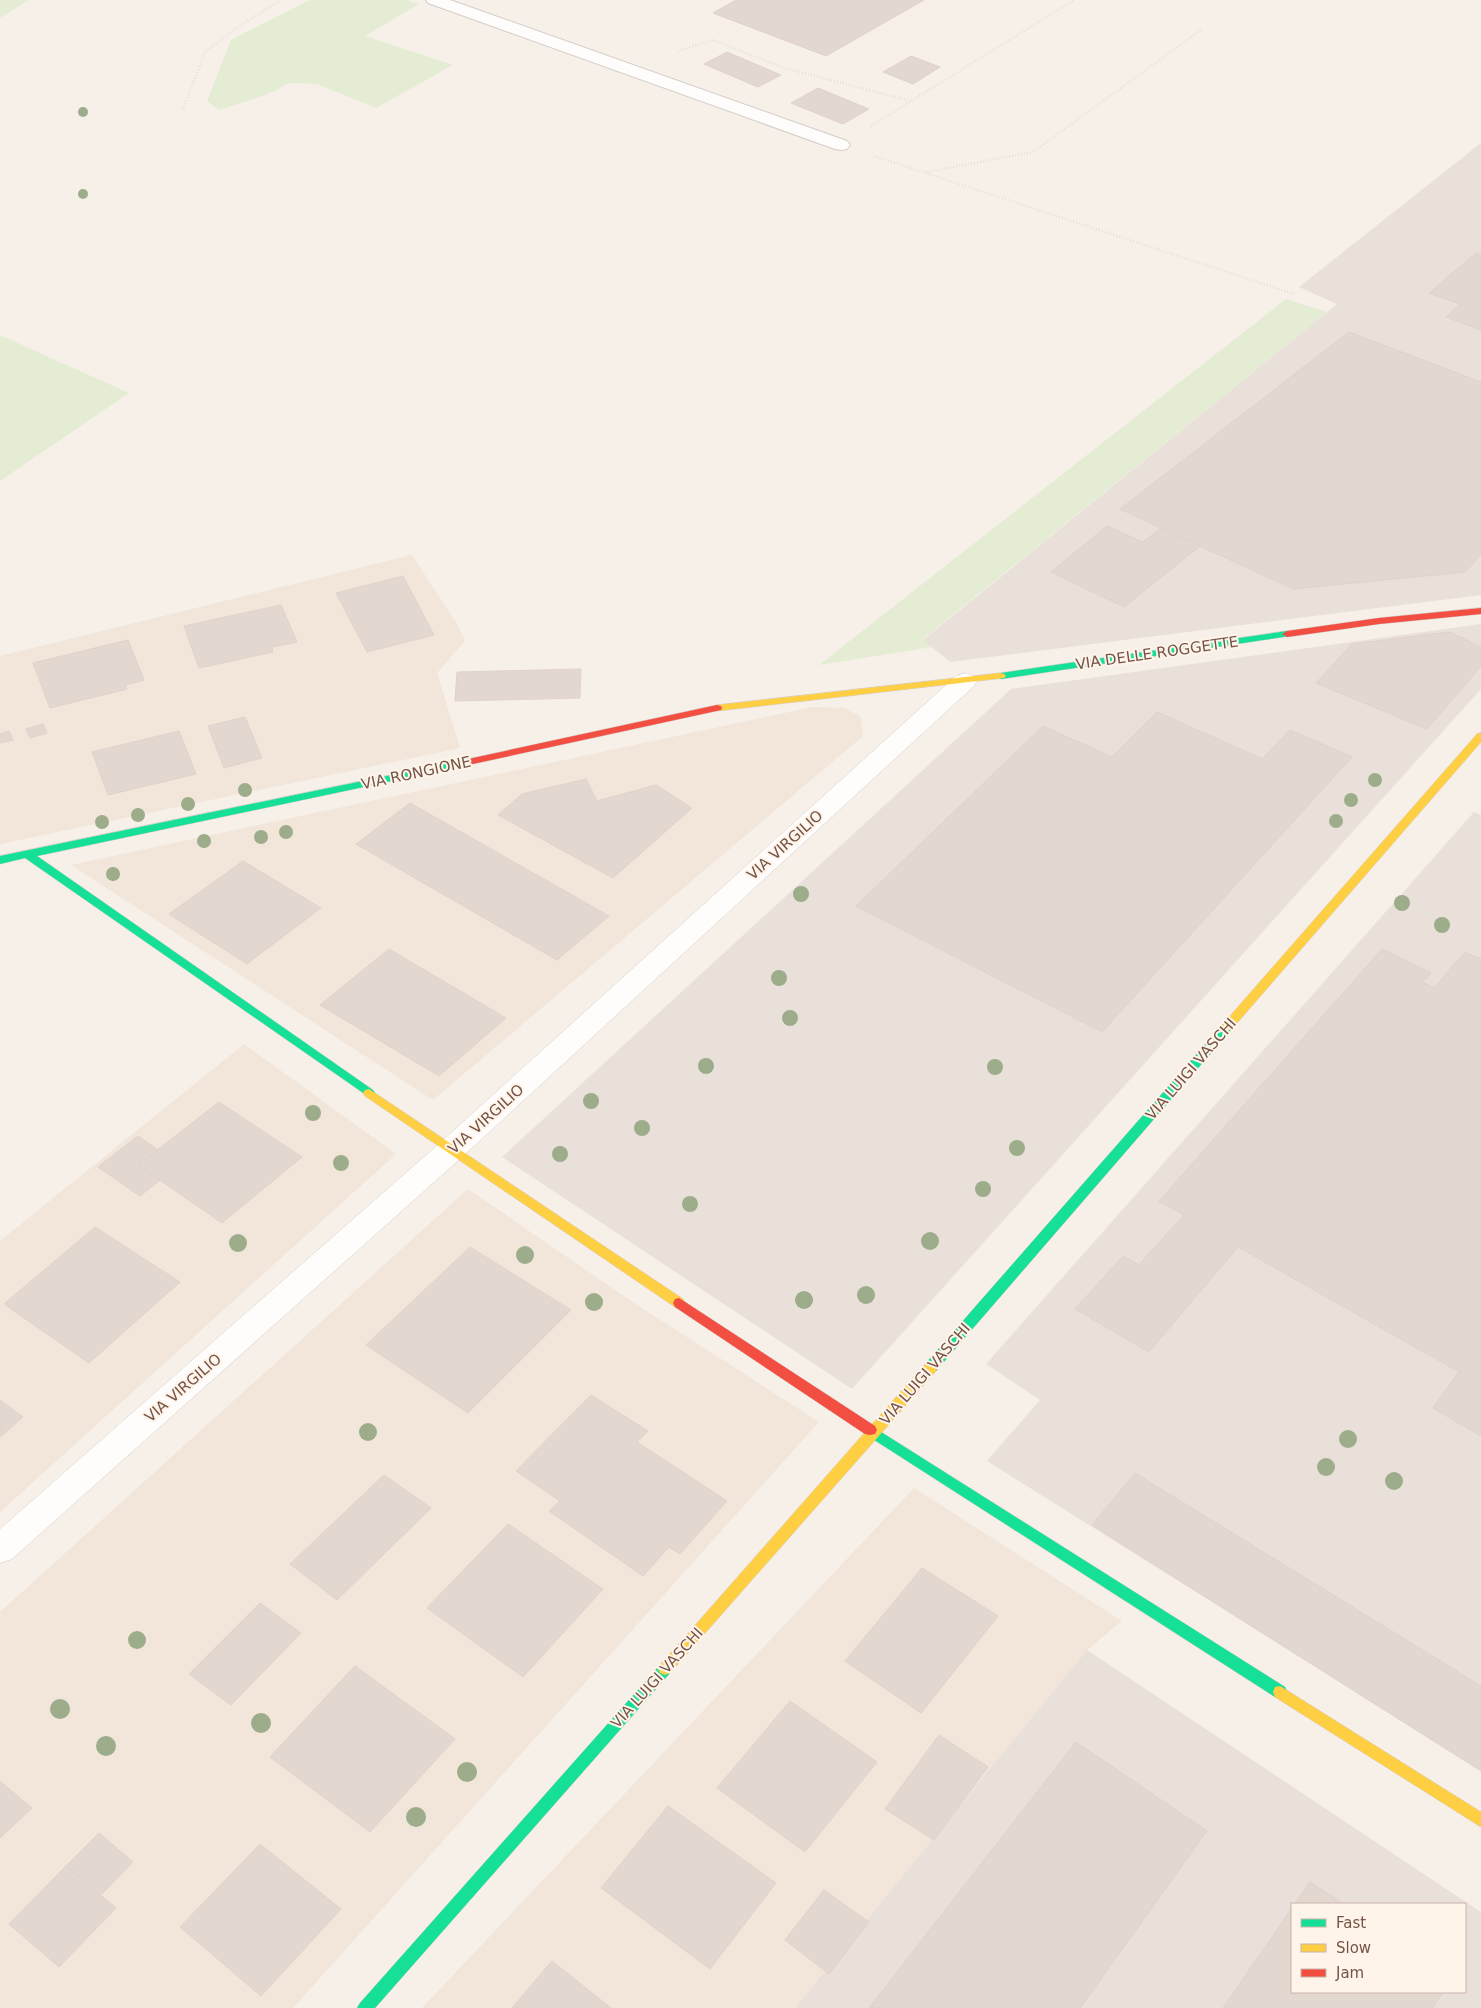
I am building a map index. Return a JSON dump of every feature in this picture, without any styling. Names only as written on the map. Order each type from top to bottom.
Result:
[{"type":"street","name":"VIA DELLE ROGGETTE","points":[[834,696],[965,680],[1379,621],[1481,611]]},
{"type":"street","name":"VIA VIRGILIO","points":[[0,1549],[452,1150],[965,680]]},
{"type":"street","name":"VIA RONGIONE","points":[[0,860],[395,778],[703,710],[834,696]]},
{"type":"street","name":"VIA LUIGI VASCHI","points":[[365,2008],[874,1433],[1481,736]]},
{"type":"street","points":[[28,855],[452,1150],[874,1433],[1481,1820]]},
{"type":"lane","points":[[434,0],[841,145]]},
{"type":"path","points":[[183,109],[205,52],[235,29],[281,0]]},
{"type":"path","points":[[841,145],[1074,0]]},
{"type":"path","points":[[925,173],[1033,152],[1202,29]]},
{"type":"path","points":[[623,67],[713,40],[784,68],[911,101]]},
{"type":"path","points":[[841,145],[1294,294]]},
{"type":"shaded area","points":[[1481,143],[1481,595],[950,662],[923,640],[1337,304],[1299,287]]},
{"type":"shaded area","points":[[412,555],[457,624],[465,641],[437,673],[460,748],[0,844],[0,656]]},
{"type":"shaded area","points":[[1481,624],[1481,689],[852,1389],[502,1157],[1011,689]]},
{"type":"shaded area","points":[[813,707],[844,708],[861,717],[863,736],[433,1100],[71,865]]},
{"type":"shaded area","points":[[1474,812],[1481,815],[1481,1771],[987,1461],[1040,1400],[986,1364]]},
{"type":"shaded area","points":[[244,1044],[396,1154],[0,1512],[0,1241]]},
{"type":"shaded area","points":[[468,1189],[634,1303],[819,1422],[293,2008],[0,2008],[0,1612]]},
{"type":"shaded area","points":[[914,1488],[1122,1621],[1087,1650],[795,2008],[422,2008]]},
{"type":"shaded area","points":[[1087,1650],[1481,1912],[1481,2008],[795,2008]]},
{"type":"green space","points":[[0,0],[29,0],[0,18]]},
{"type":"green space","points":[[310,0],[407,0],[419,4],[365,36],[453,65],[376,108],[317,84],[290,83],[266,95],[219,110],[207,101],[231,40]]},
{"type":"green space","points":[[1286,299],[1327,312],[923,639],[932,647],[819,665]]},
{"type":"green space","points":[[0,335],[129,393],[0,481]]},
{"type":"building","points":[[736,0],[924,0],[826,56],[713,13]]},
{"type":"building","points":[[727,52],[781,75],[758,87],[704,64]]},
{"type":"building","points":[[911,56],[940,67],[913,84],[883,72]]},
{"type":"building","points":[[818,88],[869,109],[843,124],[791,103]]},
{"type":"building","points":[[1476,253],[1481,255],[1481,330],[1446,317],[1460,304],[1429,293]]},
{"type":"building","points":[[1349,332],[1481,382],[1481,555],[1465,572],[1293,589],[1120,509]]},
{"type":"building","points":[[1107,526],[1143,542],[1161,528],[1200,546],[1124,607],[1051,572]]},
{"type":"building","points":[[403,576],[434,635],[367,652],[336,593]]},
{"type":"building","points":[[281,605],[297,642],[272,647],[273,652],[199,668],[184,626]]},
{"type":"building","points":[[1450,632],[1481,647],[1481,666],[1427,729],[1316,683],[1352,644]]},
{"type":"building","points":[[128,640],[144,680],[125,685],[127,689],[50,708],[33,663]]},
{"type":"building","points":[[581,669],[580,698],[455,701],[457,672]]},
{"type":"building","points":[[1157,712],[1262,759],[1290,730],[1352,757],[1102,1032],[856,906],[1043,726],[1112,757]]},
{"type":"building","points":[[245,717],[262,758],[224,768],[208,726]]},
{"type":"building","points":[[43,724],[47,733],[30,738],[26,729]]},
{"type":"building","points":[[9,731],[13,740],[0,743],[0,734]]},
{"type":"building","points":[[179,731],[196,774],[108,795],[92,752]]},
{"type":"building","points":[[586,779],[597,801],[656,785],[692,808],[613,878],[498,815],[522,794]]},
{"type":"building","points":[[410,803],[609,916],[557,960],[356,844]]},
{"type":"building","points":[[243,861],[321,908],[247,964],[169,914]]},
{"type":"building","points":[[389,949],[506,1018],[439,1076],[320,1005]]},
{"type":"building","points":[[1382,949],[1431,973],[1423,982],[1434,988],[1465,952],[1481,959],[1481,1436],[1433,1408],[1459,1372],[1238,1247],[1149,1352],[1075,1309],[1123,1256],[1139,1265],[1184,1215],[1159,1201]]},
{"type":"building","points":[[219,1102],[302,1157],[222,1223],[138,1165]]},
{"type":"building","points":[[138,1136],[158,1150],[138,1165],[160,1180],[140,1196],[98,1167]]},
{"type":"building","points":[[95,1227],[180,1282],[89,1363],[4,1304]]},
{"type":"building","points":[[470,1247],[571,1310],[468,1413],[366,1345]]},
{"type":"building","points":[[591,1395],[648,1431],[637,1442],[727,1501],[680,1554],[669,1547],[643,1576],[549,1511],[560,1501],[516,1471]]},
{"type":"building","points":[[0,1400],[23,1417],[0,1437]]},
{"type":"building","points":[[1135,1473],[1481,1686],[1481,1771],[1092,1525]]},
{"type":"building","points":[[384,1475],[431,1508],[337,1600],[290,1564]]},
{"type":"building","points":[[508,1524],[603,1589],[523,1677],[427,1608]]},
{"type":"building","points":[[922,1568],[998,1616],[921,1713],[845,1661]]},
{"type":"building","points":[[260,1603],[301,1633],[231,1705],[189,1674]]},
{"type":"building","points":[[355,1666],[455,1739],[370,1832],[270,1757]]},
{"type":"building","points":[[790,1701],[877,1762],[805,1852],[717,1788]]},
{"type":"building","points":[[939,1735],[988,1767],[934,1840],[885,1809]]},
{"type":"building","points":[[1076,1742],[1207,1831],[1080,2008],[869,2008]]},
{"type":"building","points":[[0,1781],[32,1808],[0,1838]]},
{"type":"building","points":[[668,1806],[776,1883],[710,1969],[601,1888]]},
{"type":"building","points":[[99,1833],[133,1862],[101,1895],[66,1866]]},
{"type":"building","points":[[260,1844],[341,1909],[261,1996],[180,1927]]},
{"type":"building","points":[[66,1866],[116,1908],[59,1967],[9,1924]]},
{"type":"building","points":[[1310,1882],[1342,1903],[1296,1903]]},
{"type":"building","points":[[824,1890],[869,1922],[829,1974],[785,1940]]},
{"type":"building","points":[[1291,1909],[1291,1993],[1442,1993],[1433,2008],[1223,2008]]},
{"type":"building","points":[[552,1961],[611,2008],[512,2008]]},
{"type":"traffic: fast","points":[[1001,676],[1287,634]]},
{"type":"traffic: fast","points":[[0,860],[459,764]]},
{"type":"traffic: fast","points":[[28,855],[369,1093]]},
{"type":"traffic: fast","points":[[931,1367],[1227,1027]]},
{"type":"traffic: fast","points":[[870,1430],[1280,1692]]},
{"type":"traffic: fast","points":[[365,2008],[665,1669]]},
{"type":"traffic: slow","points":[[717,708],[1001,676]]},
{"type":"traffic: slow","points":[[1227,1027],[1481,736]]},
{"type":"traffic: slow","points":[[369,1093],[679,1303]]},
{"type":"traffic: slow","points":[[665,1669],[931,1367]]},
{"type":"traffic: slow","points":[[1280,1692],[1481,1820]]},
{"type":"traffic: jam","points":[[1287,634],[1379,621],[1481,611]]},
{"type":"traffic: jam","points":[[459,764],[717,708]]},
{"type":"traffic: jam","points":[[679,1303],[870,1430]]}]
